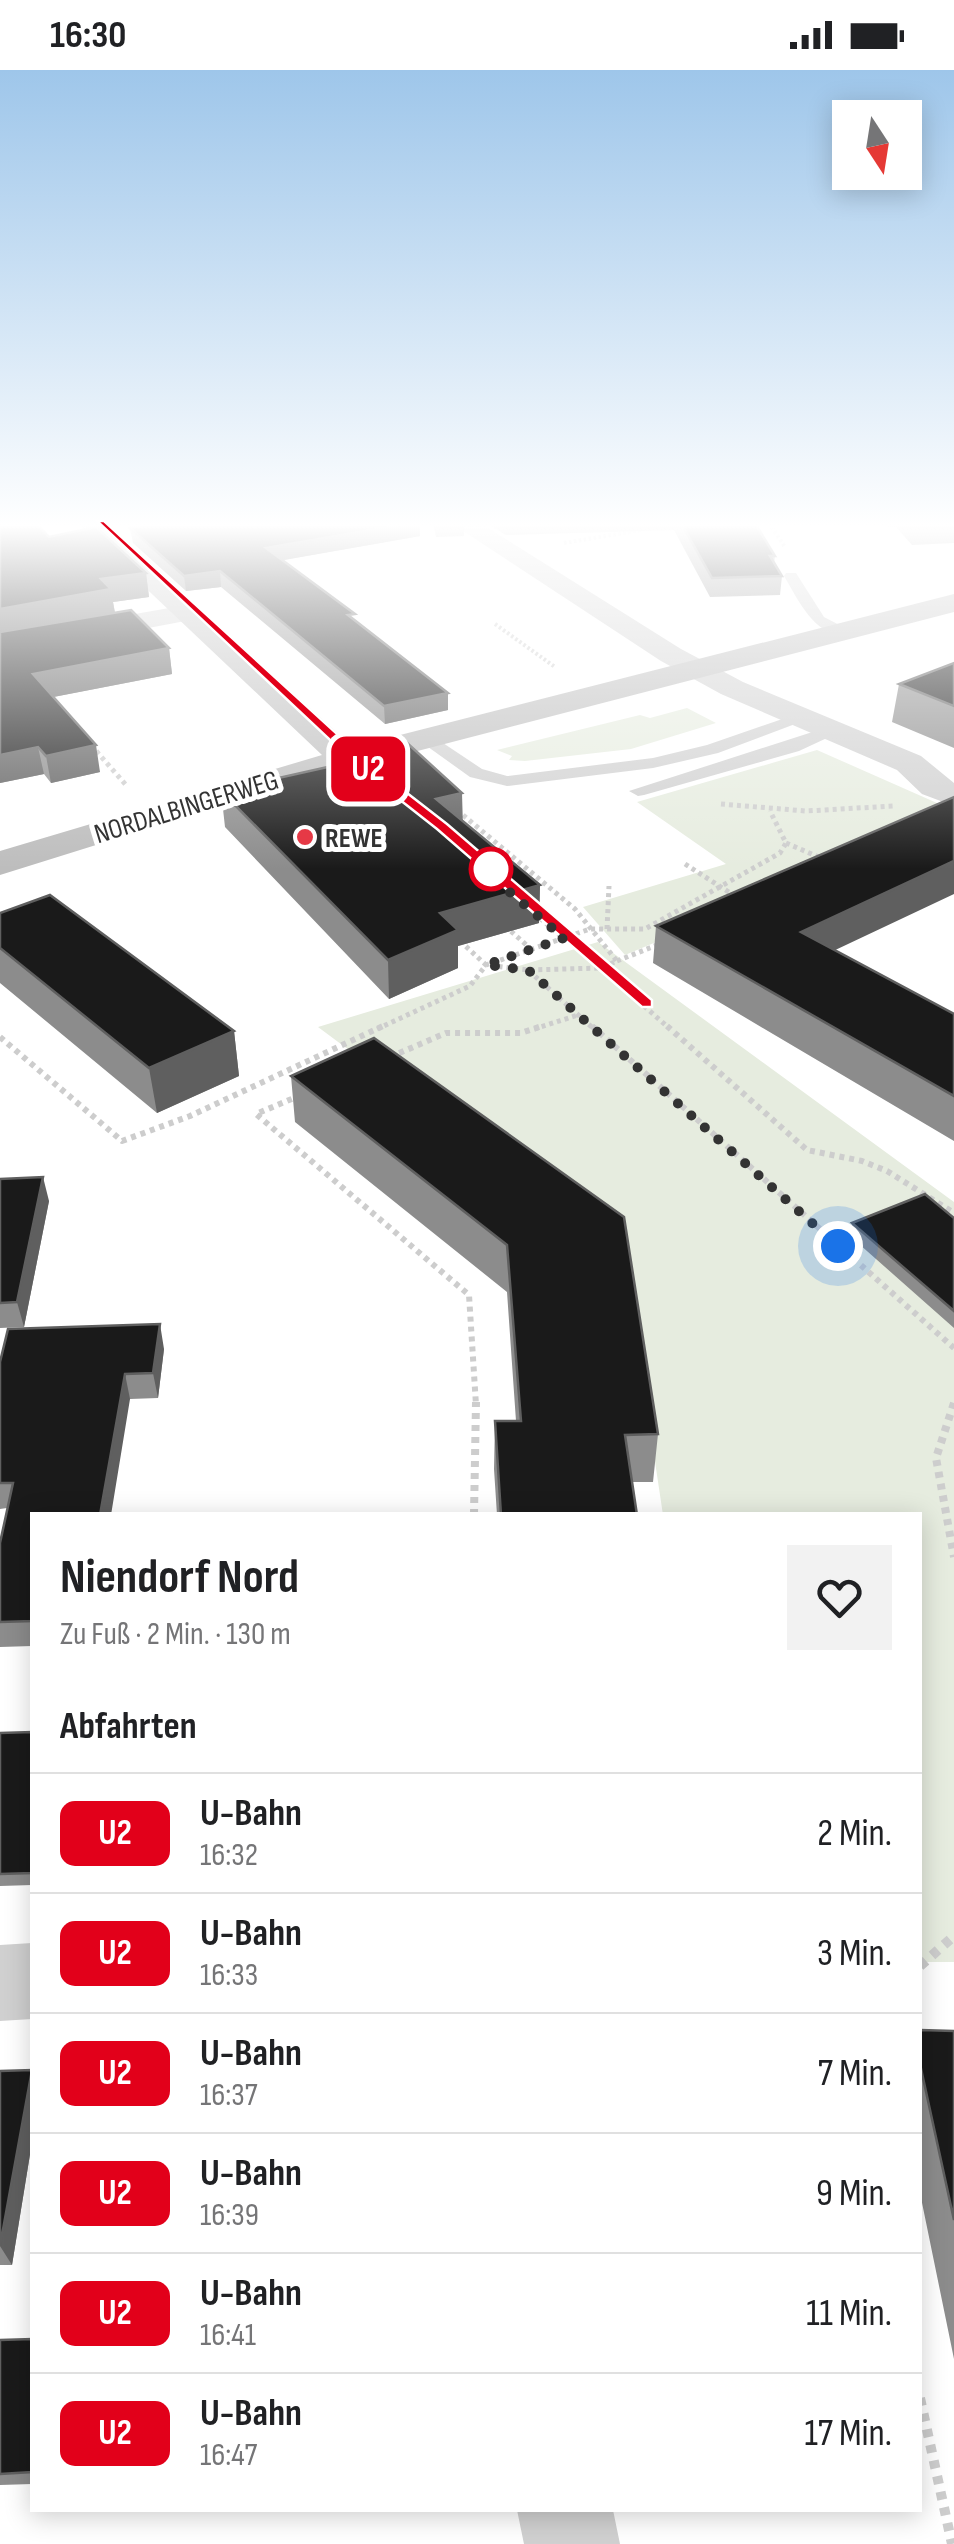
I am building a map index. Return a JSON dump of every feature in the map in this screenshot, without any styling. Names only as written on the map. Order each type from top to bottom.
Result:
[{"type":"street","points":[[0,646],[43,638]]},
{"type":"street","points":[[214,638],[346,760]]},
{"type":"street","points":[[649,638],[701,671],[909,763],[934,787],[954,796]]},
{"type":"street","name":"NORDALBINGERWEG","points":[[0,864],[346,760],[823,638]]},
{"type":"street","points":[[878,722],[939,747]]},
{"type":"street","points":[[0,1983],[30,1981]]},
{"type":"street","points":[[565,2512],[572,2544]]},
{"type":"lane","points":[[425,740],[476,773],[507,780],[653,763],[712,749],[803,718]]},
{"type":"lane","points":[[638,791],[793,747],[834,731]]},
{"type":"path","points":[[515,638],[596,697]]},
{"type":"path","points":[[81,734],[153,815]]},
{"type":"path","points":[[450,802],[575,909],[617,961]]},
{"type":"path","points":[[770,810],[786,844],[830,862]]},
{"type":"path","points":[[0,1037],[122,1141],[190,1116],[470,986],[486,965],[590,928],[645,929],[724,888],[780,854],[786,844]]},
{"type":"path","points":[[502,868],[518,864]]},
{"type":"path","points":[[686,864],[751,906]]},
{"type":"path","points":[[607,929],[609,886]]},
{"type":"path","points":[[528,907],[564,938]]},
{"type":"path","points":[[494,916],[531,949]]},
{"type":"path","points":[[504,926],[520,921]]},
{"type":"path","points":[[447,929],[486,965],[528,970],[601,968],[668,940]]},
{"type":"path","points":[[601,968],[807,1150],[827,1159],[859,1160],[901,1176],[954,1213]]},
{"type":"path","points":[[528,970],[954,1348]]},
{"type":"path","points":[[377,1062],[446,1033],[490,1030],[521,1034],[578,1015]]},
{"type":"path","points":[[308,1092],[256,1114],[469,1295],[476,1410],[474,1512]]},
{"type":"path","points":[[954,1403],[936,1458],[954,1557]]},
{"type":"path","points":[[922,1964],[954,1936]]},
{"type":"path","points":[[922,2407],[952,2544]]},
{"type":"shaded area","points":[[687,708],[716,723],[631,749],[525,761],[509,760],[512,756],[497,750],[640,715],[650,718]]},
{"type":"shaded area","points":[[817,750],[946,807],[948,820],[625,955],[583,907],[726,864],[637,802]]},
{"type":"shaded area","points":[[598,942],[954,1202],[954,1962],[922,1962],[922,1512],[663,1512],[624,1255],[318,1027]]},
{"type":"building","points":[[0,638],[159,638],[169,648],[33,674],[96,745],[46,756],[38,747],[0,755]]},
{"type":"building","points":[[302,638],[378,638],[448,693],[384,706]]},
{"type":"building","points":[[954,663],[954,706],[899,684]]},
{"type":"building","points":[[406,742],[462,793],[436,799],[540,885],[440,913],[458,930],[388,960],[221,791],[341,764],[335,758]]},
{"type":"building","points":[[954,797],[954,861],[801,932],[954,1014],[954,1096],[656,926]]},
{"type":"building","points":[[50,895],[234,1031],[149,1068],[0,948],[0,913]]},
{"type":"building","points":[[374,1038],[624,1217],[658,1434],[625,1435],[637,1512],[501,1512],[495,1421],[521,1421],[507,1245],[291,1076]]},
{"type":"building","points":[[43,1177],[17,1302],[0,1303],[0,1179]]},
{"type":"building","points":[[925,1194],[954,1218],[954,1311],[852,1223]]},
{"type":"building","points":[[160,1324],[153,1373],[125,1374],[101,1512],[30,1512],[30,1621],[0,1622],[0,1543],[13,1483],[0,1483],[0,1362],[8,1329]]},
{"type":"building","points":[[30,1732],[30,1873],[0,1874],[0,1733]]},
{"type":"building","points":[[922,2030],[954,2031],[954,2220],[922,2073]]},
{"type":"building","points":[[30,2070],[0,2246],[0,2071]]},
{"type":"building","points":[[30,2339],[30,2472],[0,2474],[0,2340]]},
{"type":"metro line","name":"U2","points":[[224,638],[366,767],[442,826],[647,1003]]},
{"type":"place","name":"REWE","points":[[305,837]]},
{"type":"route","points":[[491,869],[487,873],[564,938],[486,965],[528,970],[838,1246]]}]
